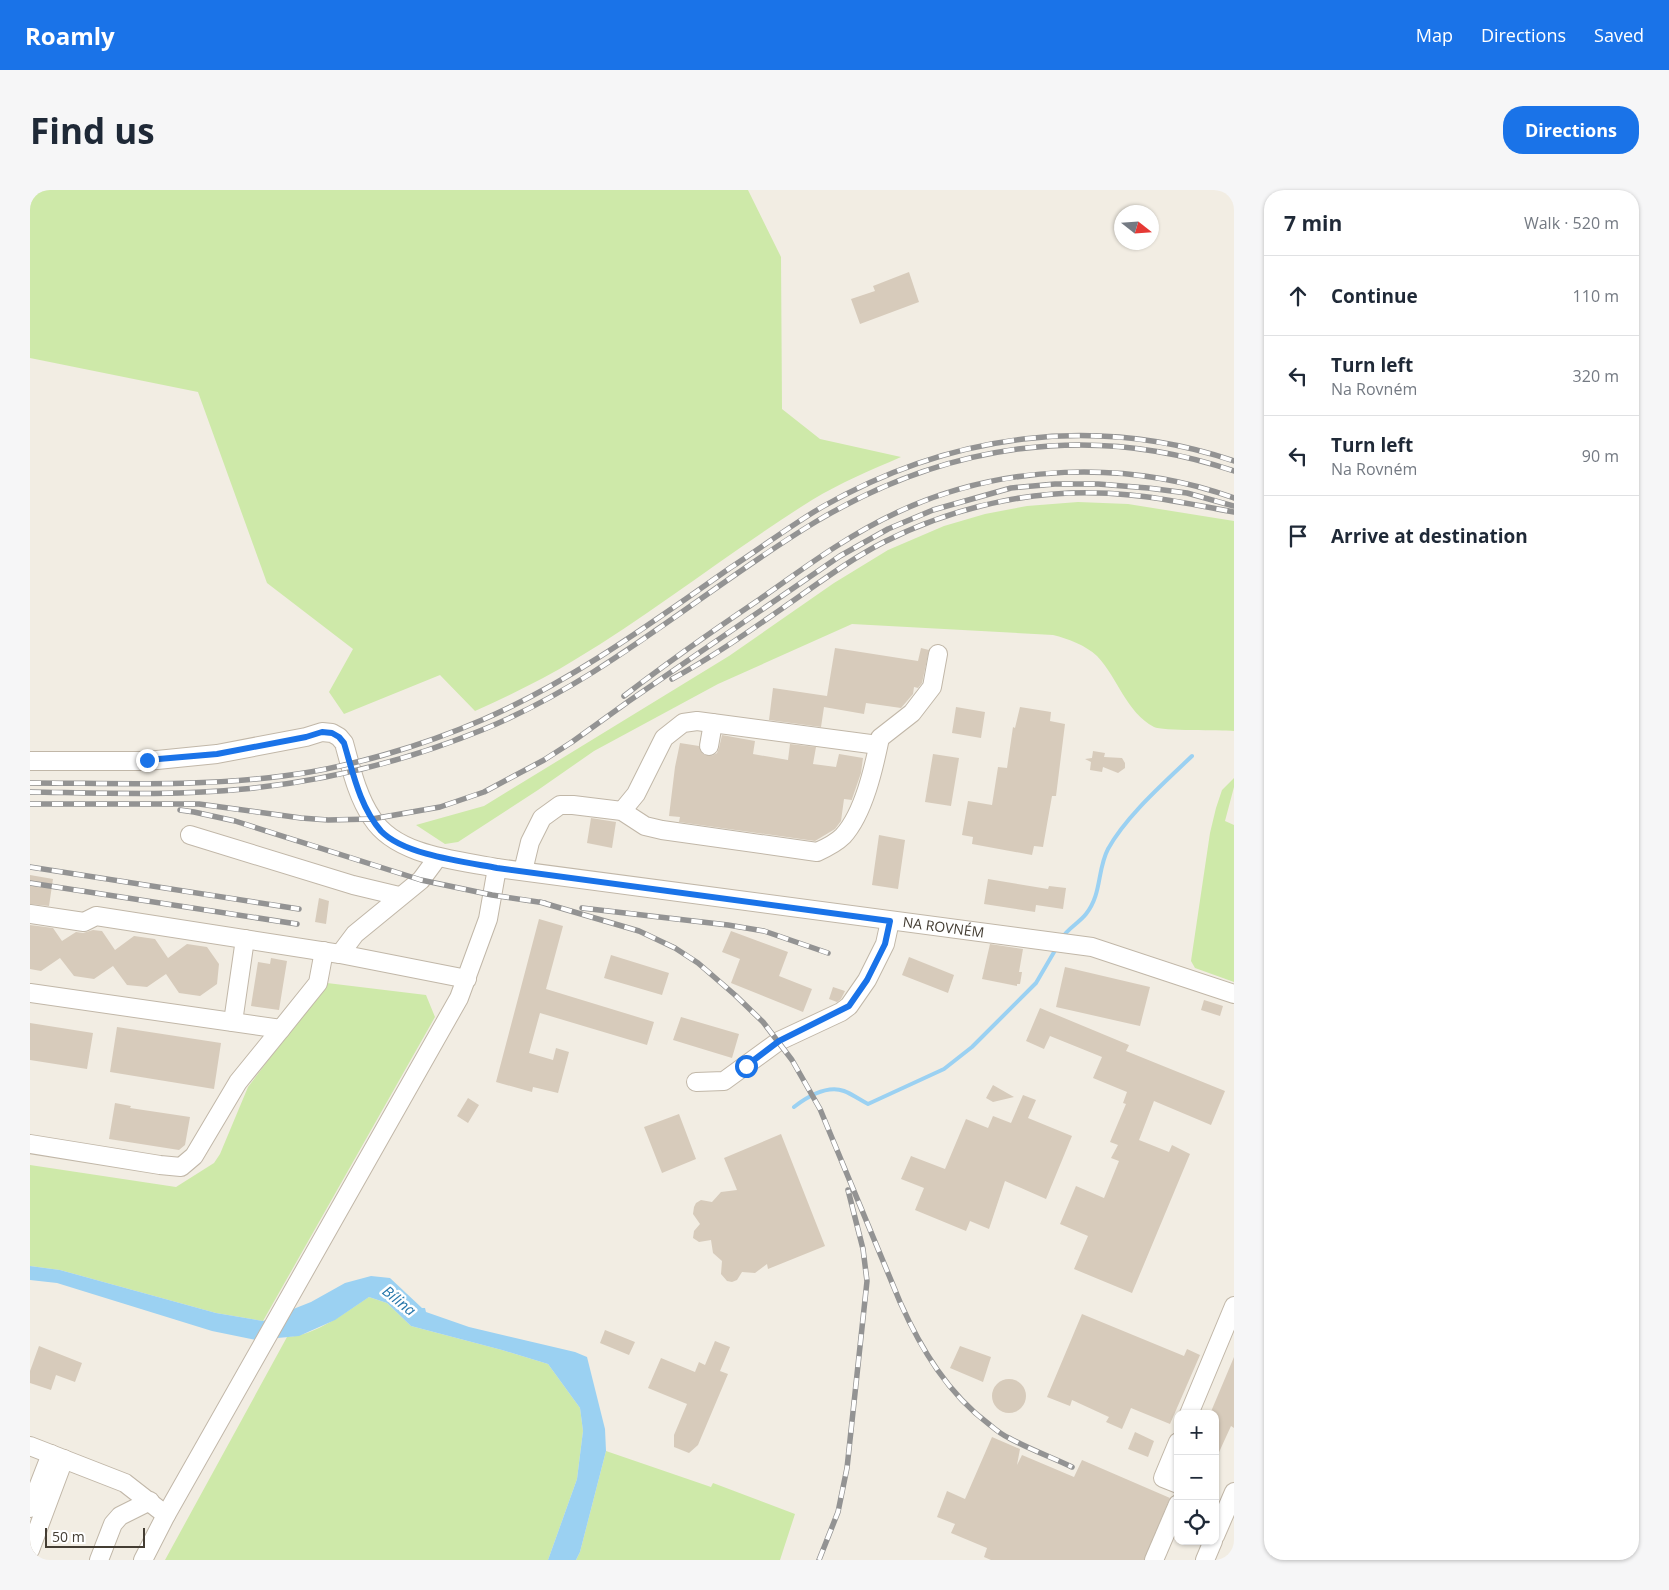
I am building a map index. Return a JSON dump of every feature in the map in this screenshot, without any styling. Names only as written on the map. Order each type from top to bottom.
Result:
[{"type":"street","points":[[522,871],[530,842],[542,818],[560,806],[573,805],[622,811],[645,826],[662,830],[816,852],[829,846],[843,836],[853,822],[871,782],[880,738],[912,713],[932,688],[938,654]]},
{"type":"street","points":[[622,811],[636,794],[664,738],[683,723],[697,721],[878,745]]},
{"type":"street","points":[[709,746],[714,723]]},
{"type":"street","name":"NA ROVNÉM","points":[[30,761],[147,760],[217,754],[306,737],[322,732],[332,733],[344,743],[364,802],[372,819],[382,832],[397,842],[438,857],[497,868],[1092,947],[1234,994]]},
{"type":"street","points":[[190,835],[353,885],[400,896]]},
{"type":"street","points":[[30,1144],[160,1165],[181,1166],[194,1156],[238,1082],[318,984],[332,953],[421,880],[438,857]]},
{"type":"street","points":[[143,1560],[166,1515],[459,998],[488,919],[497,868]]},
{"type":"street","points":[[30,914],[84,922],[96,916],[332,953],[466,978]]},
{"type":"street","points":[[696,1082],[724,1081],[779,1041],[849,1006],[867,980],[885,944],[890,921]]},
{"type":"street","points":[[233,1022],[245,939]]},
{"type":"street","points":[[30,992],[281,1029]]},
{"type":"street","points":[[1191,1410],[1234,1306]]},
{"type":"street","points":[[30,1446],[125,1483],[166,1515]]},
{"type":"street","points":[[1174,1452],[1163,1478],[1174,1482]]},
{"type":"street","points":[[30,1508],[58,1457]]},
{"type":"street","points":[[30,1550],[58,1457]]},
{"type":"street","points":[[1219,1525],[1228,1499]]},
{"type":"street","points":[[99,1560],[113,1524],[120,1516],[150,1501]]},
{"type":"street","points":[[1154,1560],[1174,1513]]},
{"type":"street","points":[[1205,1560],[1211,1545]]},
{"type":"green space","points":[[30,190],[748,190],[781,257],[782,409],[820,439],[901,457],[845,482],[812,500],[576,659],[527,687],[475,711],[440,675],[344,714],[329,692],[353,649],[267,583],[198,392],[30,358]]},
{"type":"green space","points":[[1078,502],[1128,504],[1234,521],[1234,731],[1179,730],[1154,727],[1136,713],[1097,656],[1082,646],[1053,635],[852,624],[718,684],[594,751],[458,842],[445,844],[416,825],[484,806],[729,656],[834,583],[888,550],[944,526],[985,514],[1027,506]]},
{"type":"green space","points":[[1234,778],[1234,787],[1225,821],[1234,825],[1234,982],[1195,968],[1191,961],[1210,833],[1222,790]]},
{"type":"green space","points":[[327,983],[426,995],[435,1017],[263,1321],[216,1313],[60,1270],[30,1266],[30,1165],[176,1187],[214,1163],[220,1154],[248,1087]]},
{"type":"green space","points":[[369,1297],[387,1303],[411,1326],[548,1364],[580,1408],[583,1431],[577,1479],[548,1560],[165,1560],[287,1337],[320,1328]]},
{"type":"green space","points":[[606,1451],[711,1487],[713,1483],[795,1514],[780,1560],[576,1560],[580,1552]]},
{"type":"water","name":"Bílina","points":[[30,1266],[60,1270],[216,1313],[263,1321],[311,1302],[345,1283],[371,1276],[390,1278],[422,1308],[425,1308],[426,1312],[469,1327],[575,1352],[587,1357],[605,1429],[606,1451],[580,1552],[576,1560],[548,1560],[577,1479],[583,1431],[580,1408],[548,1364],[411,1326],[387,1303],[369,1297],[335,1320],[299,1336],[256,1340],[212,1331],[57,1283],[30,1280]]},
{"type":"building","points":[[909,272],[919,302],[860,324],[851,299],[875,291],[873,286]]},
{"type":"building","points":[[835,648],[918,661],[921,648],[929,650],[922,683],[918,688],[914,687],[913,694],[901,708],[866,703],[864,714],[824,707],[821,727],[769,720],[773,688],[827,696]]},
{"type":"building","points":[[956,707],[985,712],[981,738],[952,733]]},
{"type":"building","points":[[1020,707],[1051,712],[1050,721],[1065,724],[1056,796],[1052,796],[1043,847],[1034,846],[1032,855],[972,844],[973,837],[962,835],[968,801],[992,805],[998,767],[1007,768],[1013,727],[1015,728]]},
{"type":"building","points":[[722,735],[755,741],[753,754],[788,760],[790,744],[816,747],[813,764],[836,767],[839,754],[863,758],[861,773],[852,800],[844,799],[841,821],[835,829],[815,841],[679,822],[680,817],[669,816],[680,743],[699,746],[703,754],[712,756],[717,753]]},
{"type":"building","points":[[1093,751],[1105,753],[1104,757],[1122,758],[1125,768],[1118,773],[1103,767],[1102,772],[1090,770],[1091,762],[1085,759],[1092,758]]},
{"type":"building","points":[[933,754],[959,758],[951,806],[925,802]]},
{"type":"building","points":[[591,818],[616,822],[612,848],[587,843]]},
{"type":"building","points":[[879,835],[905,840],[898,889],[872,885]]},
{"type":"building","points":[[30,875],[53,879],[49,906],[30,904]]},
{"type":"building","points":[[988,879],[1048,889],[1049,886],[1066,888],[1063,909],[1036,905],[1035,912],[984,904]]},
{"type":"building","points":[[319,898],[329,901],[326,924],[315,922]]},
{"type":"building","points":[[539,919],[563,926],[546,989],[654,1022],[647,1045],[540,1013],[529,1053],[553,1060],[556,1048],[569,1052],[558,1093],[533,1087],[532,1092],[496,1082]]},
{"type":"building","points":[[30,925],[53,928],[62,941],[76,932],[102,931],[115,950],[134,936],[155,939],[168,958],[187,944],[207,947],[219,964],[217,984],[200,996],[179,993],[166,974],[147,987],[127,985],[113,966],[94,979],[74,976],[60,958],[41,971],[30,969]]},
{"type":"building","points":[[731,931],[788,952],[779,976],[812,989],[803,1012],[731,983],[740,959],[722,952]]},
{"type":"building","points":[[990,944],[1023,949],[1019,972],[1022,972],[1020,984],[1017,984],[1017,986],[982,979]]},
{"type":"building","points":[[611,955],[669,973],[662,995],[604,978]]},
{"type":"building","points":[[909,957],[954,975],[948,993],[902,975]]},
{"type":"building","points":[[271,958],[287,961],[279,1010],[251,1006],[258,962],[270,964]]},
{"type":"building","points":[[1065,967],[1150,987],[1140,1026],[1056,1007]]},
{"type":"building","points":[[833,987],[845,991],[837,1002],[829,999]]},
{"type":"building","points":[[1204,1000],[1223,1006],[1220,1016],[1201,1010]]},
{"type":"building","points":[[1040,1008],[1129,1045],[1126,1051],[1225,1091],[1211,1125],[1154,1101],[1139,1140],[1169,1152],[1172,1145],[1190,1154],[1132,1293],[1074,1269],[1088,1236],[1060,1224],[1076,1186],[1104,1198],[1119,1161],[1111,1158],[1118,1145],[1110,1142],[1126,1104],[1123,1103],[1127,1092],[1093,1078],[1102,1057],[1050,1036],[1044,1049],[1026,1041]]},
{"type":"building","points":[[681,1017],[739,1034],[732,1058],[673,1040]]},
{"type":"building","points":[[30,1023],[93,1033],[87,1069],[30,1060]]},
{"type":"building","points":[[117,1027],[221,1043],[214,1089],[110,1072]]},
{"type":"building","points":[[993,1085],[1014,1097],[993,1102],[986,1098]]},
{"type":"building","points":[[1023,1095],[1036,1100],[1028,1118],[1072,1136],[1046,1199],[1005,1181],[989,1229],[970,1221],[966,1231],[915,1210],[924,1188],[901,1179],[911,1156],[945,1169],[966,1119],[988,1128],[993,1116],[1011,1123]]},
{"type":"building","points":[[468,1098],[479,1105],[468,1123],[457,1116]]},
{"type":"building","points":[[115,1103],[131,1106],[130,1108],[190,1117],[185,1145],[179,1150],[109,1139]]},
{"type":"building","points":[[679,1114],[696,1159],[662,1173],[644,1127]]},
{"type":"building","points":[[781,1134],[825,1246],[768,1269],[767,1264],[755,1273],[742,1272],[737,1280],[727,1281],[721,1274],[722,1261],[713,1253],[711,1240],[699,1242],[693,1238],[694,1231],[700,1224],[693,1214],[694,1207],[701,1200],[712,1202],[721,1192],[737,1190],[724,1158]]},
{"type":"building","points":[[1082,1314],[1184,1356],[1187,1349],[1200,1355],[1176,1410],[1174,1410],[1170,1424],[1131,1408],[1122,1429],[1106,1422],[1109,1417],[1072,1400],[1070,1406],[1047,1397]]},
{"type":"building","points":[[605,1330],[635,1342],[629,1355],[600,1343]]},
{"type":"building","points":[[715,1341],[730,1347],[720,1371],[728,1374],[698,1445],[689,1453],[674,1447],[674,1435],[687,1404],[648,1388],[661,1358],[695,1372],[699,1362],[705,1365]]},
{"type":"building","points":[[39,1346],[82,1363],[75,1382],[56,1375],[51,1390],[30,1383],[30,1371]]},
{"type":"building","points":[[960,1346],[991,1357],[983,1382],[950,1368]]},
{"type":"building","points":[[1234,1357],[1234,1428],[1231,1426],[1219,1452],[1219,1410],[1212,1410]]},
{"type":"building","points":[[1009,1379],[1021,1384],[1026,1396],[1021,1408],[1009,1413],[997,1408],[992,1396],[997,1384]]},
{"type":"building","points":[[1135,1432],[1154,1441],[1148,1457],[1128,1449]]},
{"type":"building","points":[[992,1437],[1020,1449],[1017,1465],[1022,1455],[1074,1477],[1082,1460],[1170,1498],[1144,1560],[991,1560],[984,1557],[987,1548],[951,1533],[955,1524],[937,1517],[947,1491],[965,1499]]},
{"type":"waterway","points":[[1062,938],[1086,914],[1091,906],[1095,898],[1102,865],[1108,849],[1125,824],[1192,756]]},
{"type":"waterway","points":[[794,1107],[811,1096],[831,1090],[844,1091],[868,1104],[944,1069],[972,1047],[1036,983],[1057,947]]},
{"type":"railway","points":[[30,783],[188,783],[283,776],[359,762],[435,739],[515,705],[579,670],[822,507],[871,482],[921,462],[972,448],[1024,439],[1076,436],[1129,438],[1181,446],[1234,461]]},
{"type":"railway","points":[[30,792],[164,793],[244,789],[335,775],[395,760],[453,741],[527,709],[570,686],[612,660],[775,547],[817,521],[866,495],[917,474],[968,458],[1020,449],[1073,445],[1126,447],[1180,456],[1234,471]]},
{"type":"railway","points":[[624,696],[708,634],[844,541],[898,512],[938,496],[979,484],[1021,476],[1064,472],[1108,473],[1151,477],[1193,485],[1234,498]]},
{"type":"railway","points":[[30,804],[199,804],[328,820],[372,819],[440,807],[484,792],[544,760],[840,556],[888,529],[933,510],[1011,488],[1055,484],[1098,484],[1148,488],[1187,493],[1234,506]]},
{"type":"railway","points":[[672,679],[732,643],[860,556],[884,542],[942,517],[1004,501],[1067,493],[1130,495],[1234,512]]},
{"type":"railway","points":[[180,810],[235,821],[421,880],[492,895],[545,903]]},
{"type":"railway","points":[[30,867],[299,909]]},
{"type":"railway","points":[[30,883],[297,924]]},
{"type":"railway","points":[[540,902],[639,931],[675,948],[698,963],[763,1022],[792,1060],[820,1109],[900,1302],[917,1337],[937,1370],[961,1399],[999,1432],[1024,1446],[1072,1467]]},
{"type":"railway","points":[[582,908],[764,931],[828,953]]},
{"type":"railway","points":[[819,1560],[838,1512],[847,1468],[867,1281],[863,1249],[848,1190]]},
{"type":"route","points":[[147,760],[217,754],[306,737],[322,732],[332,733],[344,743],[361,796],[372,819],[382,832],[397,842],[417,850],[438,857],[497,868],[890,921],[885,944],[867,980],[849,1006],[841,1012],[779,1041],[746,1066]]}]
